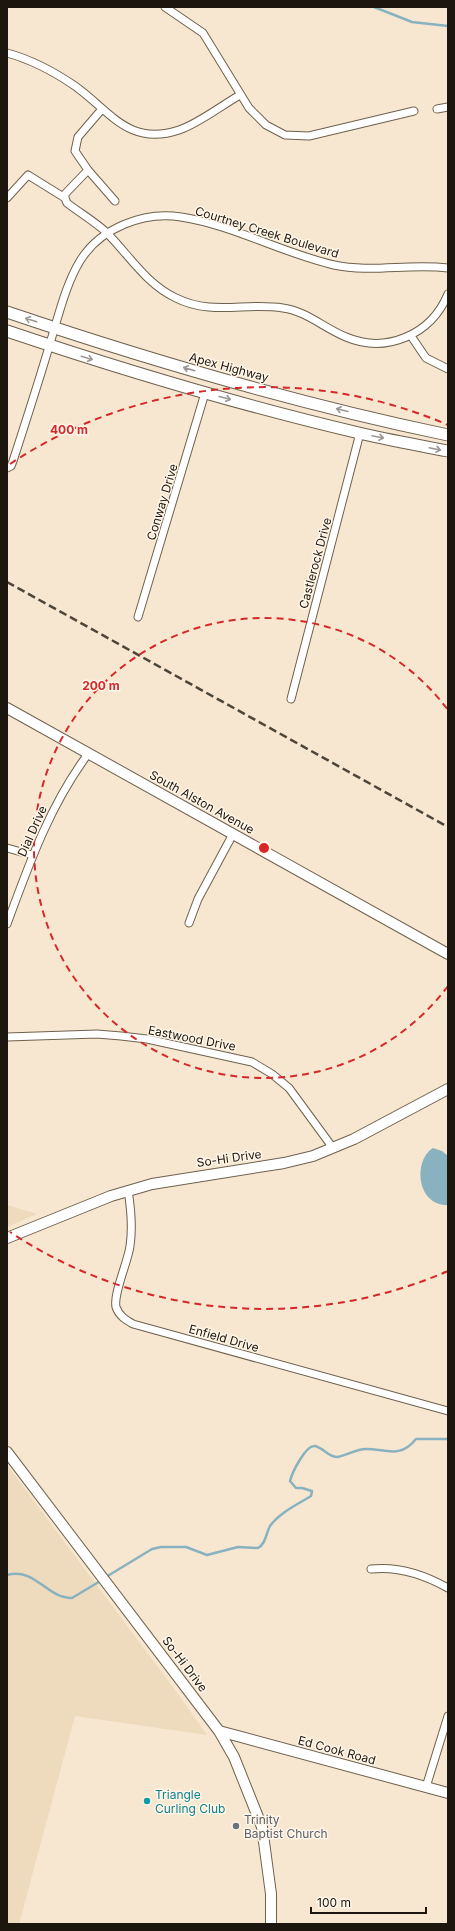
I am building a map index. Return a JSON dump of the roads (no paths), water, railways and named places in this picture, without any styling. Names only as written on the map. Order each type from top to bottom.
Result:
[{"type":"main road","name":"Apex Highway","points":[[7,312],[126,351],[256,388],[448,435]]},
{"type":"main road","points":[[7,331],[86,358],[205,393],[360,434],[448,452]]},
{"type":"street","points":[[165,7],[203,33],[223,62],[240,95],[249,108],[266,125],[285,135],[309,136],[414,111]]},
{"type":"street","points":[[7,53],[29,59],[48,68],[77,88],[118,123],[130,129],[154,135],[167,134],[184,128],[240,95]]},
{"type":"street","points":[[436,109],[448,107]]},
{"type":"street","points":[[102,109],[82,131],[76,144],[75,151],[88,170],[114,201]]},
{"type":"street","points":[[65,198],[69,189],[88,170]]},
{"type":"street","points":[[7,198],[28,175],[65,198],[67,203],[95,222],[158,287],[175,298],[205,308],[222,309],[255,306],[286,308],[314,319],[346,337],[363,342],[381,343],[410,336],[431,321],[441,308],[448,294]]},
{"type":"street","name":"Courtney Creek Boulevard","points":[[7,468],[11,466],[14,461],[55,328],[80,261],[92,246],[122,226],[144,218],[175,216],[209,224],[334,265],[370,268],[417,266],[448,268]]},
{"type":"street","points":[[410,336],[426,358],[448,368]]},
{"type":"street","name":"Conway Drive","points":[[138,617],[205,393]]},
{"type":"street","name":"Castlerock Drive","points":[[291,699],[360,434]]},
{"type":"street","name":"South Alston Avenue","points":[[7,708],[448,954]]},
{"type":"street","name":"Dial Drive","points":[[7,924],[32,855],[57,802],[88,754]]},
{"type":"street","points":[[189,923],[198,898],[233,834]]},
{"type":"street","points":[[7,848],[32,855]]},
{"type":"street","name":"Eastwood Drive","points":[[7,1037],[97,1034],[121,1036],[147,1039],[252,1062],[272,1074],[288,1088],[334,1148]]},
{"type":"street","name":"So-Hi Drive","points":[[7,1238],[128,1190],[182,1178],[303,1159],[334,1148],[360,1136],[448,1089]]},
{"type":"street","name":"Enfield Drive","points":[[128,1190],[132,1225],[131,1241],[116,1302],[120,1315],[126,1320],[133,1324],[215,1348],[448,1411]]},
{"type":"street","name":"So-Hi Drive","points":[[7,1452],[219,1731],[234,1757],[262,1827],[271,1894],[271,1924]]},
{"type":"street","points":[[371,1569],[384,1567],[405,1571],[432,1579],[448,1588]]},
{"type":"street","points":[[426,1788],[448,1716]]},
{"type":"street","name":"Ed Cook Road","points":[[219,1731],[448,1793]]},
{"type":"water","points":[[433,1148],[442,1151],[448,1156],[448,1205],[437,1203],[429,1198],[424,1191],[421,1181],[422,1162]]},
{"type":"waterway","points":[[374,7],[412,22],[448,26]]},
{"type":"waterway","points":[[106,1577],[152,1549],[161,1547],[186,1547],[207,1555],[238,1547],[258,1548],[263,1544],[270,1526],[278,1517],[311,1496],[312,1491],[296,1488],[290,1481],[300,1460],[311,1447],[318,1447],[331,1456],[338,1457],[363,1449],[392,1452],[398,1451],[404,1449],[416,1439],[448,1439]]},
{"type":"waterway","points":[[7,1575],[25,1575],[63,1597],[72,1598],[102,1580]]},
{"type":"railway","points":[[7,582],[448,827]]},
{"type":"place","name":"Triangle Curling Club","points":[[147,1801]]},
{"type":"place","name":"Trinity Baptist Church","points":[[236,1826]]}]
